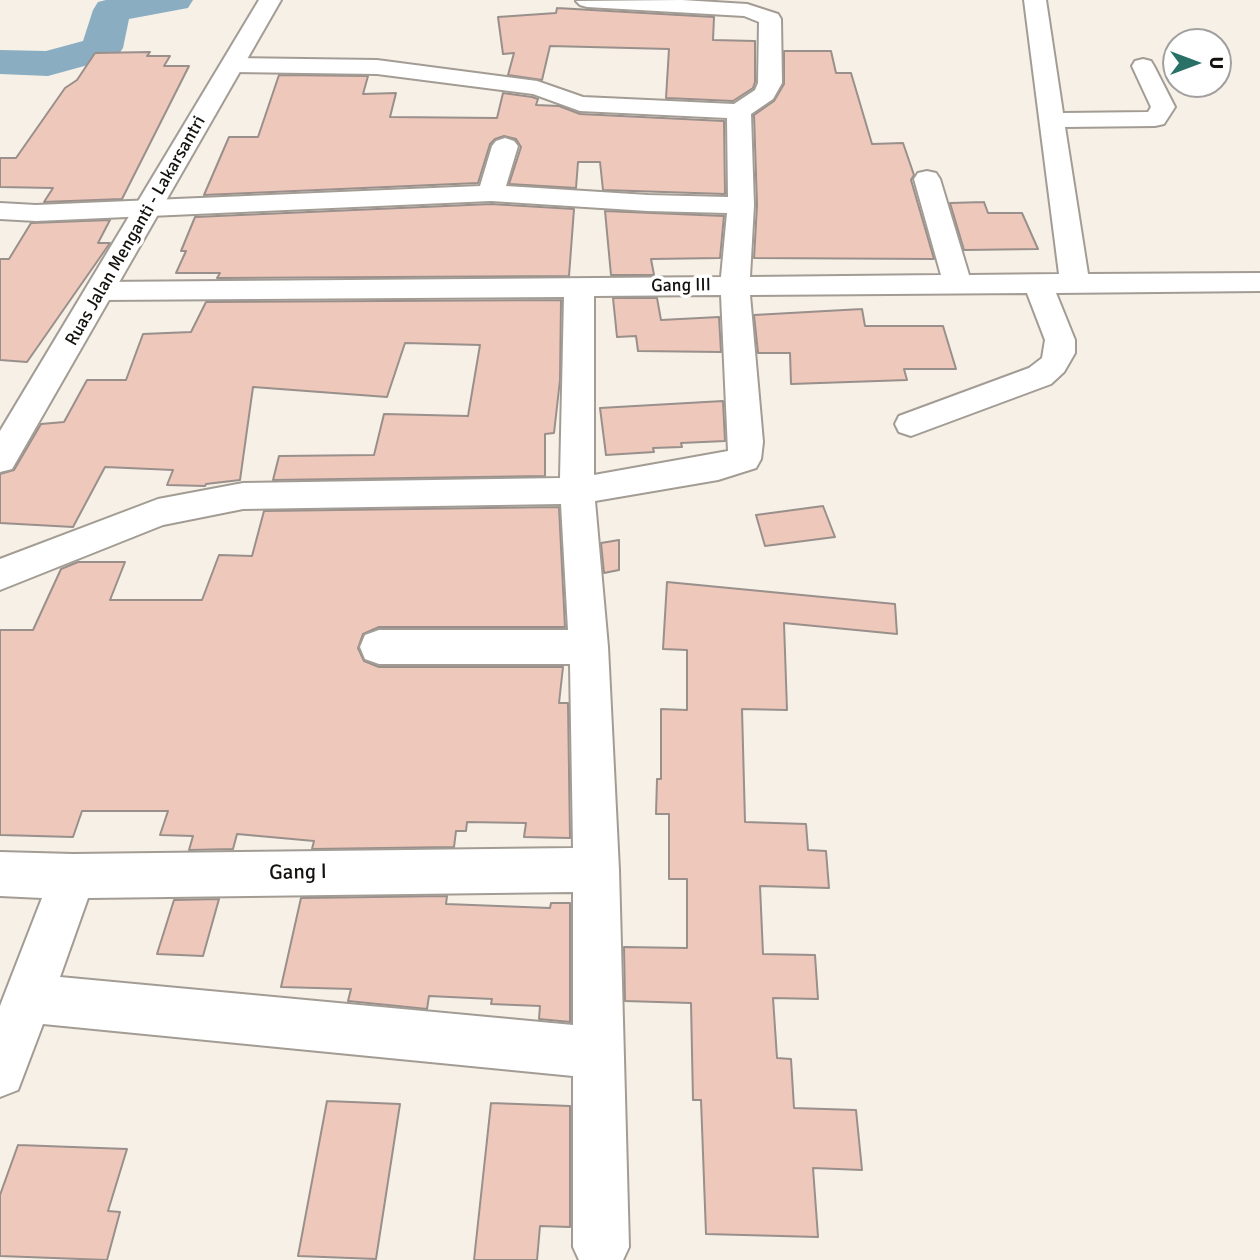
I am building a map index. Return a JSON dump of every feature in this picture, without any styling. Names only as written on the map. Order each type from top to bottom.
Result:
[{"type":"street","points":[[1035,0],[1075,283]]},
{"type":"street","points":[[233,65],[377,67],[537,88],[555,93],[573,103],[739,111],[765,94],[770,83],[770,19],[747,10],[587,1]]},
{"type":"street","name":"Ruas Jalan Menganti - Lakarsantri","points":[[0,460],[102,291],[268,4]]},
{"type":"street","points":[[1051,120],[1155,119],[1163,107],[1143,66]]},
{"type":"street","points":[[0,575],[158,513],[243,496],[577,491],[718,467],[744,459],[746,442],[735,286],[741,205],[739,111]]},
{"type":"street","points":[[491,193],[505,146]]},
{"type":"street","points":[[927,179],[958,286]]},
{"type":"street","points":[[0,211],[36,213],[491,193],[648,203],[741,205]]},
{"type":"street","name":"Gang III","points":[[102,291],[1260,282]]},
{"type":"street","points":[[911,424],[1041,376],[1053,365],[1060,353],[1060,340],[1038,283]]},
{"type":"street","points":[[579,287],[577,491],[589,647],[596,870],[601,1247]]},
{"type":"street","points":[[379,647],[589,647]]},
{"type":"street","name":"Gang I","points":[[0,874],[73,876],[596,870]]},
{"type":"street","points":[[0,1072],[73,876]]},
{"type":"street","points":[[28,998],[599,1053]]},
{"type":"building","points":[[557,8],[714,17],[713,40],[755,41],[753,88],[733,101],[666,98],[669,49],[550,46],[542,80],[508,75],[514,53],[503,54],[498,17],[556,13]]},
{"type":"building","points":[[784,51],[831,51],[836,73],[851,73],[872,144],[903,143],[914,175],[911,180],[934,259],[754,258],[757,205],[754,115],[774,101],[784,84]]},
{"type":"building","points":[[150,52],[147,56],[170,56],[164,66],[189,66],[122,199],[44,202],[53,188],[0,187],[0,158],[16,158],[65,88],[77,80],[95,53]]},
{"type":"building","points":[[279,75],[368,76],[363,94],[396,93],[390,117],[497,118],[503,93],[532,97],[538,99],[536,105],[559,106],[580,114],[724,121],[725,194],[603,190],[600,162],[578,162],[576,188],[509,184],[521,147],[516,139],[504,136],[490,144],[478,183],[204,195],[229,137],[258,137]]},
{"type":"building","points":[[984,202],[988,213],[1022,213],[1038,249],[964,250],[950,203]]},
{"type":"building","points":[[491,204],[574,209],[569,276],[217,278],[220,273],[176,273],[186,251],[181,251],[195,217]]},
{"type":"building","points":[[605,211],[724,216],[720,258],[651,259],[654,275],[611,275]]},
{"type":"building","points":[[110,220],[98,243],[110,243],[27,362],[0,360],[0,259],[9,259],[31,223]]},
{"type":"building","points":[[613,298],[657,298],[661,320],[719,317],[721,352],[638,351],[636,336],[617,337]]},
{"type":"building","points":[[561,300],[560,380],[554,433],[545,434],[545,476],[273,480],[279,456],[374,455],[384,414],[468,416],[480,345],[405,343],[387,397],[253,387],[240,480],[205,486],[167,485],[173,470],[105,467],[73,527],[0,523],[0,474],[14,470],[41,424],[64,422],[87,380],[126,380],[143,334],[191,332],[206,302]]},
{"type":"building","points":[[862,309],[865,326],[943,326],[956,369],[904,369],[907,380],[791,384],[790,353],[758,353],[754,315]]},
{"type":"building","points":[[723,401],[725,441],[681,443],[682,447],[653,448],[654,452],[606,455],[600,408]]},
{"type":"building","points":[[823,506],[835,537],[765,546],[756,515]]},
{"type":"building","points":[[559,507],[565,627],[379,627],[363,634],[358,648],[364,661],[379,667],[563,667],[559,703],[568,703],[570,838],[524,837],[526,823],[467,822],[466,831],[456,831],[454,847],[312,849],[314,841],[237,834],[233,849],[189,850],[193,836],[160,835],[168,811],[82,811],[73,837],[0,835],[0,630],[33,630],[61,569],[78,562],[125,562],[110,600],[202,600],[219,555],[252,556],[264,511]]},
{"type":"building","points":[[619,540],[619,570],[604,573],[601,543]]},
{"type":"building","points":[[667,582],[895,604],[897,634],[784,623],[787,710],[742,709],[745,822],[806,824],[808,850],[826,851],[829,888],[760,886],[763,954],[815,955],[818,999],[773,998],[777,1058],[791,1059],[794,1108],[856,1110],[862,1170],[813,1168],[818,1237],[706,1234],[701,1100],[693,1100],[691,1003],[625,1001],[624,947],[687,948],[687,879],[669,879],[669,814],[656,814],[657,779],[661,779],[661,709],[687,710],[687,650],[663,649]]},
{"type":"building","points":[[447,896],[446,904],[550,908],[551,903],[570,903],[570,1022],[539,1019],[540,1006],[491,1004],[492,999],[429,996],[427,1009],[348,1001],[351,989],[281,987],[301,898]]},
{"type":"building","points":[[219,899],[203,956],[157,954],[174,900]]},
{"type":"building","points":[[327,1101],[400,1104],[376,1259],[298,1256]]},
{"type":"building","points":[[491,1103],[570,1106],[570,1227],[540,1226],[537,1260],[474,1260]]},
{"type":"building","points":[[18,1145],[127,1149],[108,1211],[120,1212],[107,1260],[0,1256],[0,1195]]},
{"type":"waterway","points":[[0,62],[48,64],[103,48],[112,10],[174,0]]}]
